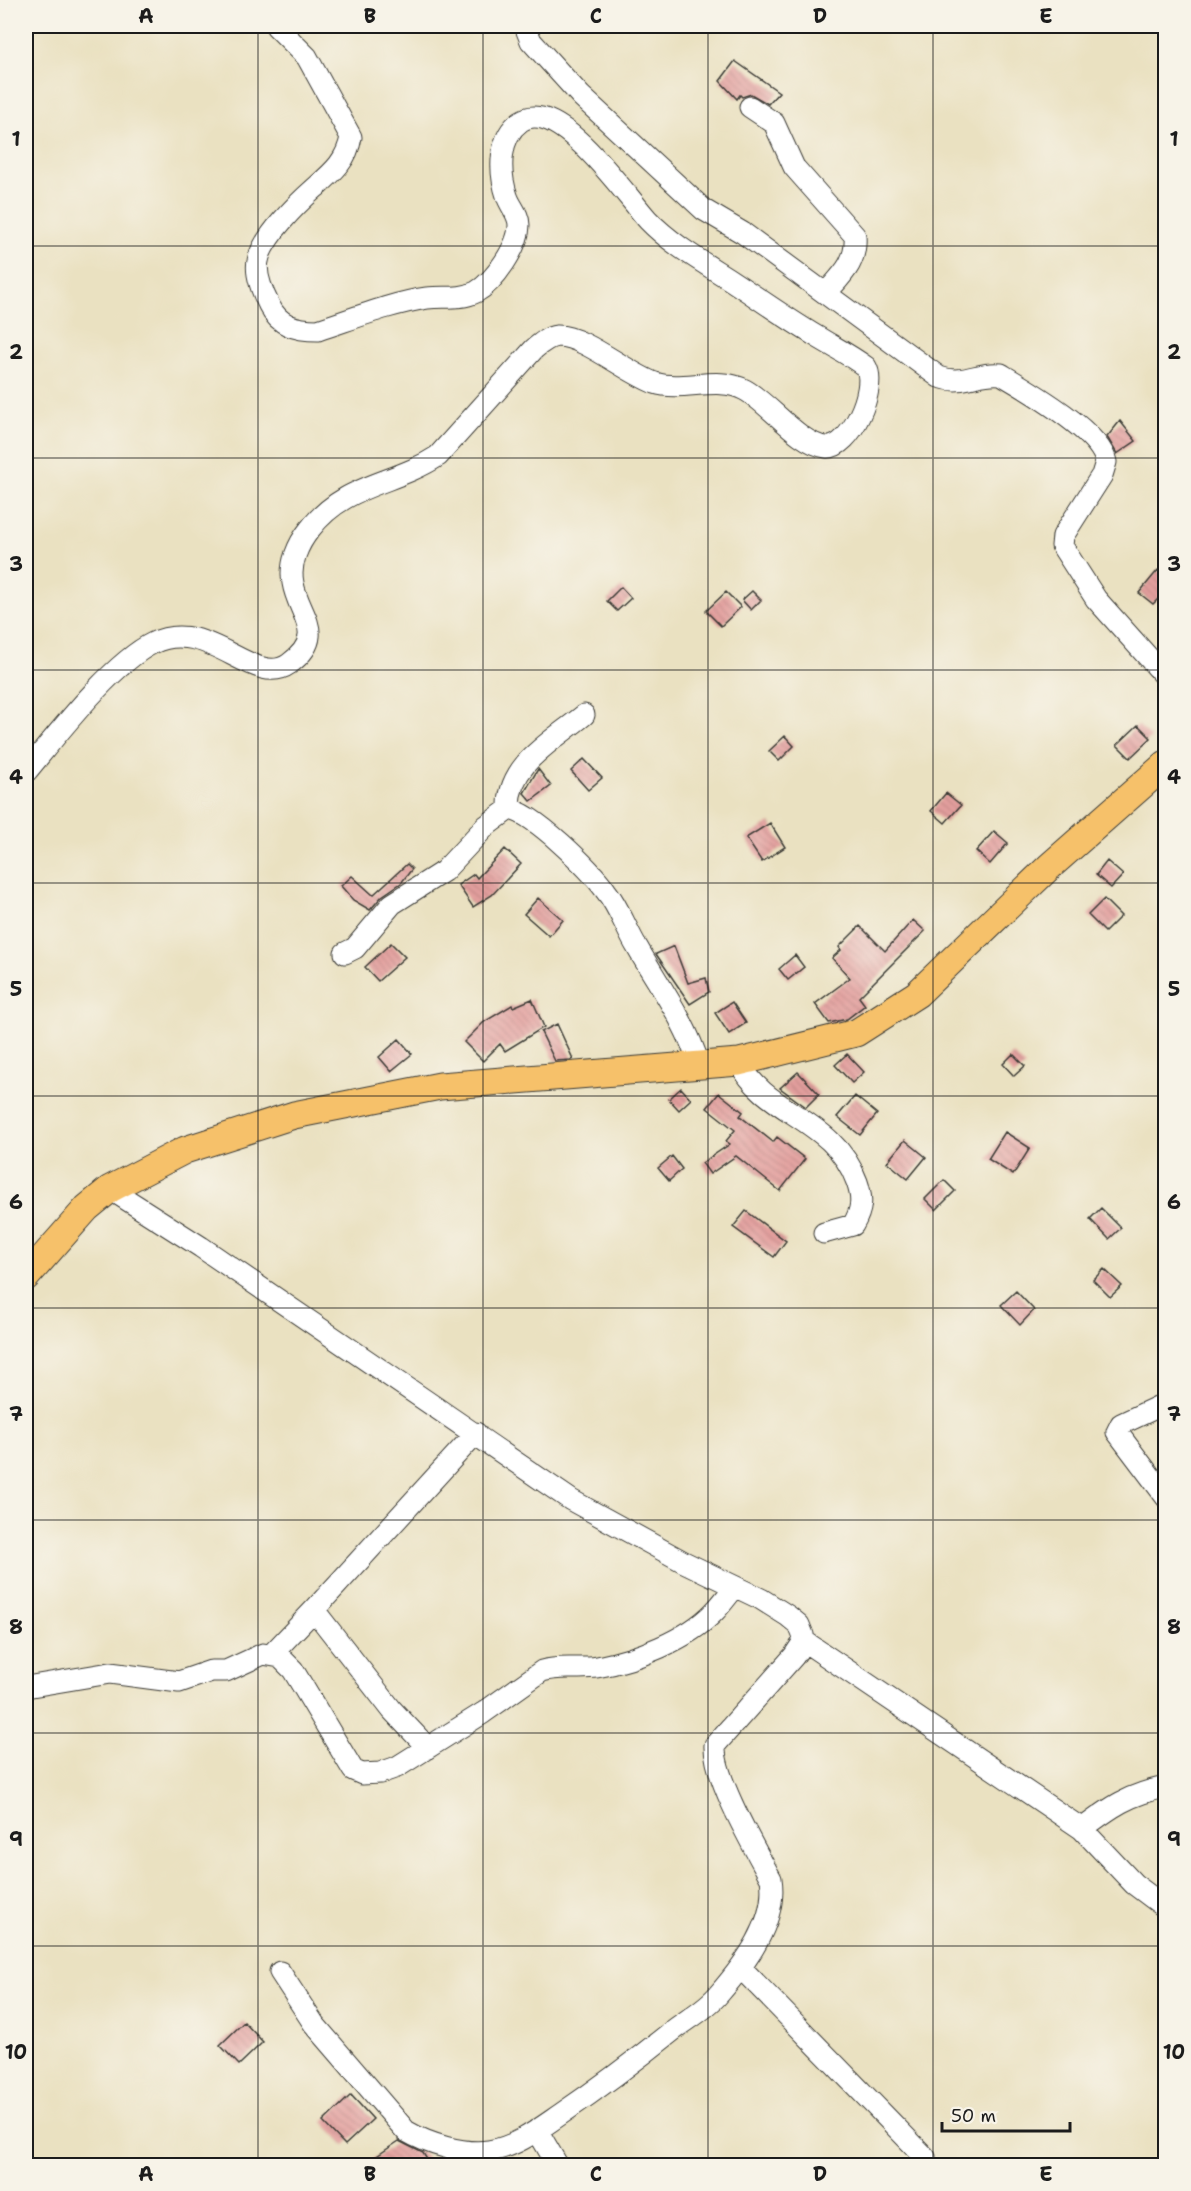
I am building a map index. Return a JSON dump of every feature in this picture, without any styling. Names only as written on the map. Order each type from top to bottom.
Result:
[{"type":"main road","points":[[26,1277],[87,1208],[110,1189],[185,1150],[294,1115],[440,1086],[738,1062],[835,1041],[870,1026],[917,994],[1049,867],[1166,764]]},
{"type":"street","points":[[26,772],[99,689],[153,643],[175,637],[196,638],[263,668],[277,669],[295,659],[306,644],[310,633],[304,609],[296,594],[292,570],[295,554],[309,529],[337,501],[362,488],[422,467],[438,456],[534,349],[550,338],[574,338],[655,383],[670,386],[726,385],[745,390],[804,437],[827,447],[836,446],[845,439],[865,405],[870,384],[870,374],[866,368],[710,267],[657,229],[566,128],[541,117],[523,120],[516,125],[506,144],[502,157],[502,174],[507,197],[518,217],[519,226],[502,265],[489,282],[462,297],[428,298],[318,330],[302,330],[282,324],[274,316],[265,298],[257,267],[258,258],[269,238],[286,218],[337,169],[345,157],[351,137],[308,57],[276,26]]},
{"type":"street","points":[[525,26],[531,41],[581,96],[692,200],[826,293],[939,377],[952,382],[990,372],[1002,374],[1077,425],[1098,443],[1106,462],[1102,475],[1063,536],[1062,546],[1096,599],[1166,676]]},
{"type":"street","points":[[750,107],[774,123],[794,167],[855,236],[856,250],[853,260],[826,293]]},
{"type":"street","points":[[509,809],[508,792],[523,765],[584,716]]},
{"type":"street","points":[[345,953],[355,948],[392,904],[444,871],[486,826],[509,809]]},
{"type":"street","points":[[509,809],[521,814],[549,834],[579,860],[607,892],[637,948],[667,995],[692,1043],[699,1065]]},
{"type":"street","points":[[738,1062],[754,1085],[824,1133],[850,1163],[860,1188],[862,1204],[860,1213],[853,1225],[824,1233]]},
{"type":"street","points":[[110,1189],[201,1247],[571,1500],[788,1616],[799,1625],[804,1641],[1082,1829],[1134,1884],[1166,1908]]},
{"type":"street","points":[[1166,1403],[1120,1424],[1117,1432],[1166,1497]]},
{"type":"street","points":[[272,1654],[476,1433]]},
{"type":"street","points":[[26,1687],[110,1673],[178,1682],[207,1672],[226,1671],[263,1654],[272,1654],[286,1661],[293,1670],[347,1762],[357,1773],[380,1773],[397,1767],[428,1748],[542,1671],[552,1668],[596,1667],[615,1663],[684,1634],[713,1613],[735,1587]]},
{"type":"street","points":[[314,1610],[392,1710],[428,1748]]},
{"type":"street","points":[[280,1972],[314,2024],[406,2131],[418,2138],[462,2150],[487,2152],[507,2146],[537,2130],[621,2073],[715,1998],[741,1968],[771,1909],[773,1893],[771,1879],[733,1804],[718,1767],[715,1745],[794,1656],[804,1641]]},
{"type":"street","points":[[1082,1829],[1116,1802],[1135,1794],[1166,1787]]},
{"type":"street","points":[[741,1968],[925,2157]]},
{"type":"street","points":[[537,2130],[558,2166]]},
{"type":"building","points":[[735,61],[779,92],[768,104],[751,94],[742,97],[740,95],[737,99],[720,81]]},
{"type":"building","points":[[1120,421],[1136,441],[1117,454],[1107,437]]},
{"type":"building","points":[[1158,570],[1166,577],[1166,591],[1153,604],[1139,593]]},
{"type":"building","points":[[621,587],[631,598],[617,611],[607,601]]},
{"type":"building","points":[[752,591],[761,600],[751,610],[742,600]]},
{"type":"building","points":[[726,592],[741,607],[721,626],[706,611]]},
{"type":"building","points":[[1138,725],[1151,738],[1130,758],[1117,745]]},
{"type":"building","points":[[785,736],[794,746],[779,761],[769,751]]},
{"type":"building","points":[[584,759],[602,778],[588,790],[571,771]]},
{"type":"building","points":[[538,769],[551,786],[531,801],[524,793]]},
{"type":"building","points":[[946,793],[961,805],[945,823],[931,811]]},
{"type":"building","points":[[770,823],[785,847],[762,862],[746,838]]},
{"type":"building","points":[[994,831],[1008,843],[990,864],[976,851]]},
{"type":"building","points":[[505,849],[521,864],[492,895],[473,907],[458,885],[474,874],[477,878]]},
{"type":"building","points":[[1107,861],[1123,875],[1111,888],[1096,875]]},
{"type":"building","points":[[407,864],[412,869],[401,883],[382,896],[370,910],[353,900],[341,886],[352,876],[373,895]]},
{"type":"building","points":[[538,898],[563,920],[549,936],[524,914]]},
{"type":"building","points":[[1104,899],[1121,916],[1105,932],[1088,915]]},
{"type":"building","points":[[913,920],[925,931],[859,997],[865,1005],[847,1019],[829,1023],[815,1004],[850,978],[832,958],[841,950],[839,947],[860,926],[885,951]]},
{"type":"building","points":[[391,943],[405,957],[378,981],[365,967]]},
{"type":"building","points":[[674,946],[688,983],[706,978],[709,992],[690,1004],[656,954]]},
{"type":"building","points":[[795,955],[804,967],[788,980],[779,969]]},
{"type":"building","points":[[532,999],[544,1027],[505,1051],[500,1044],[483,1061],[464,1042],[484,1022],[512,1005],[513,1007]]},
{"type":"building","points":[[732,1002],[746,1023],[729,1034],[715,1013]]},
{"type":"building","points":[[557,1024],[573,1059],[571,1060],[555,1061],[541,1032]]},
{"type":"building","points":[[399,1039],[412,1054],[391,1071],[379,1057]]},
{"type":"building","points":[[847,1054],[864,1072],[852,1083],[835,1065]]},
{"type":"building","points":[[1013,1054],[1025,1066],[1014,1076],[1003,1064]]},
{"type":"building","points":[[798,1072],[819,1094],[806,1107],[780,1088]]},
{"type":"building","points":[[681,1088],[691,1099],[679,1110],[669,1099]]},
{"type":"building","points":[[719,1093],[743,1112],[740,1116],[773,1142],[777,1137],[805,1159],[780,1191],[736,1156],[710,1174],[702,1163],[730,1144],[726,1141],[735,1130],[707,1108]]},
{"type":"building","points":[[855,1096],[877,1114],[860,1135],[837,1117]]},
{"type":"building","points":[[1005,1132],[1030,1148],[1013,1175],[988,1159]]},
{"type":"building","points":[[905,1140],[926,1157],[908,1179],[887,1162]]},
{"type":"building","points":[[672,1156],[682,1169],[669,1181],[658,1168]]},
{"type":"building","points":[[944,1180],[955,1191],[936,1210],[925,1199]]},
{"type":"building","points":[[1101,1208],[1121,1228],[1109,1239],[1090,1219]]},
{"type":"building","points":[[746,1211],[786,1241],[774,1257],[733,1227]]},
{"type":"building","points":[[1104,1269],[1122,1286],[1110,1297],[1093,1280]]},
{"type":"building","points":[[1016,1291],[1034,1310],[1020,1325],[1001,1305]]},
{"type":"building","points":[[244,2022],[263,2042],[239,2065],[220,2045]]},
{"type":"building","points":[[351,2095],[373,2119],[345,2145],[323,2122]]},
{"type":"building","points":[[399,2141],[423,2153],[431,2166],[362,2166]]}]
